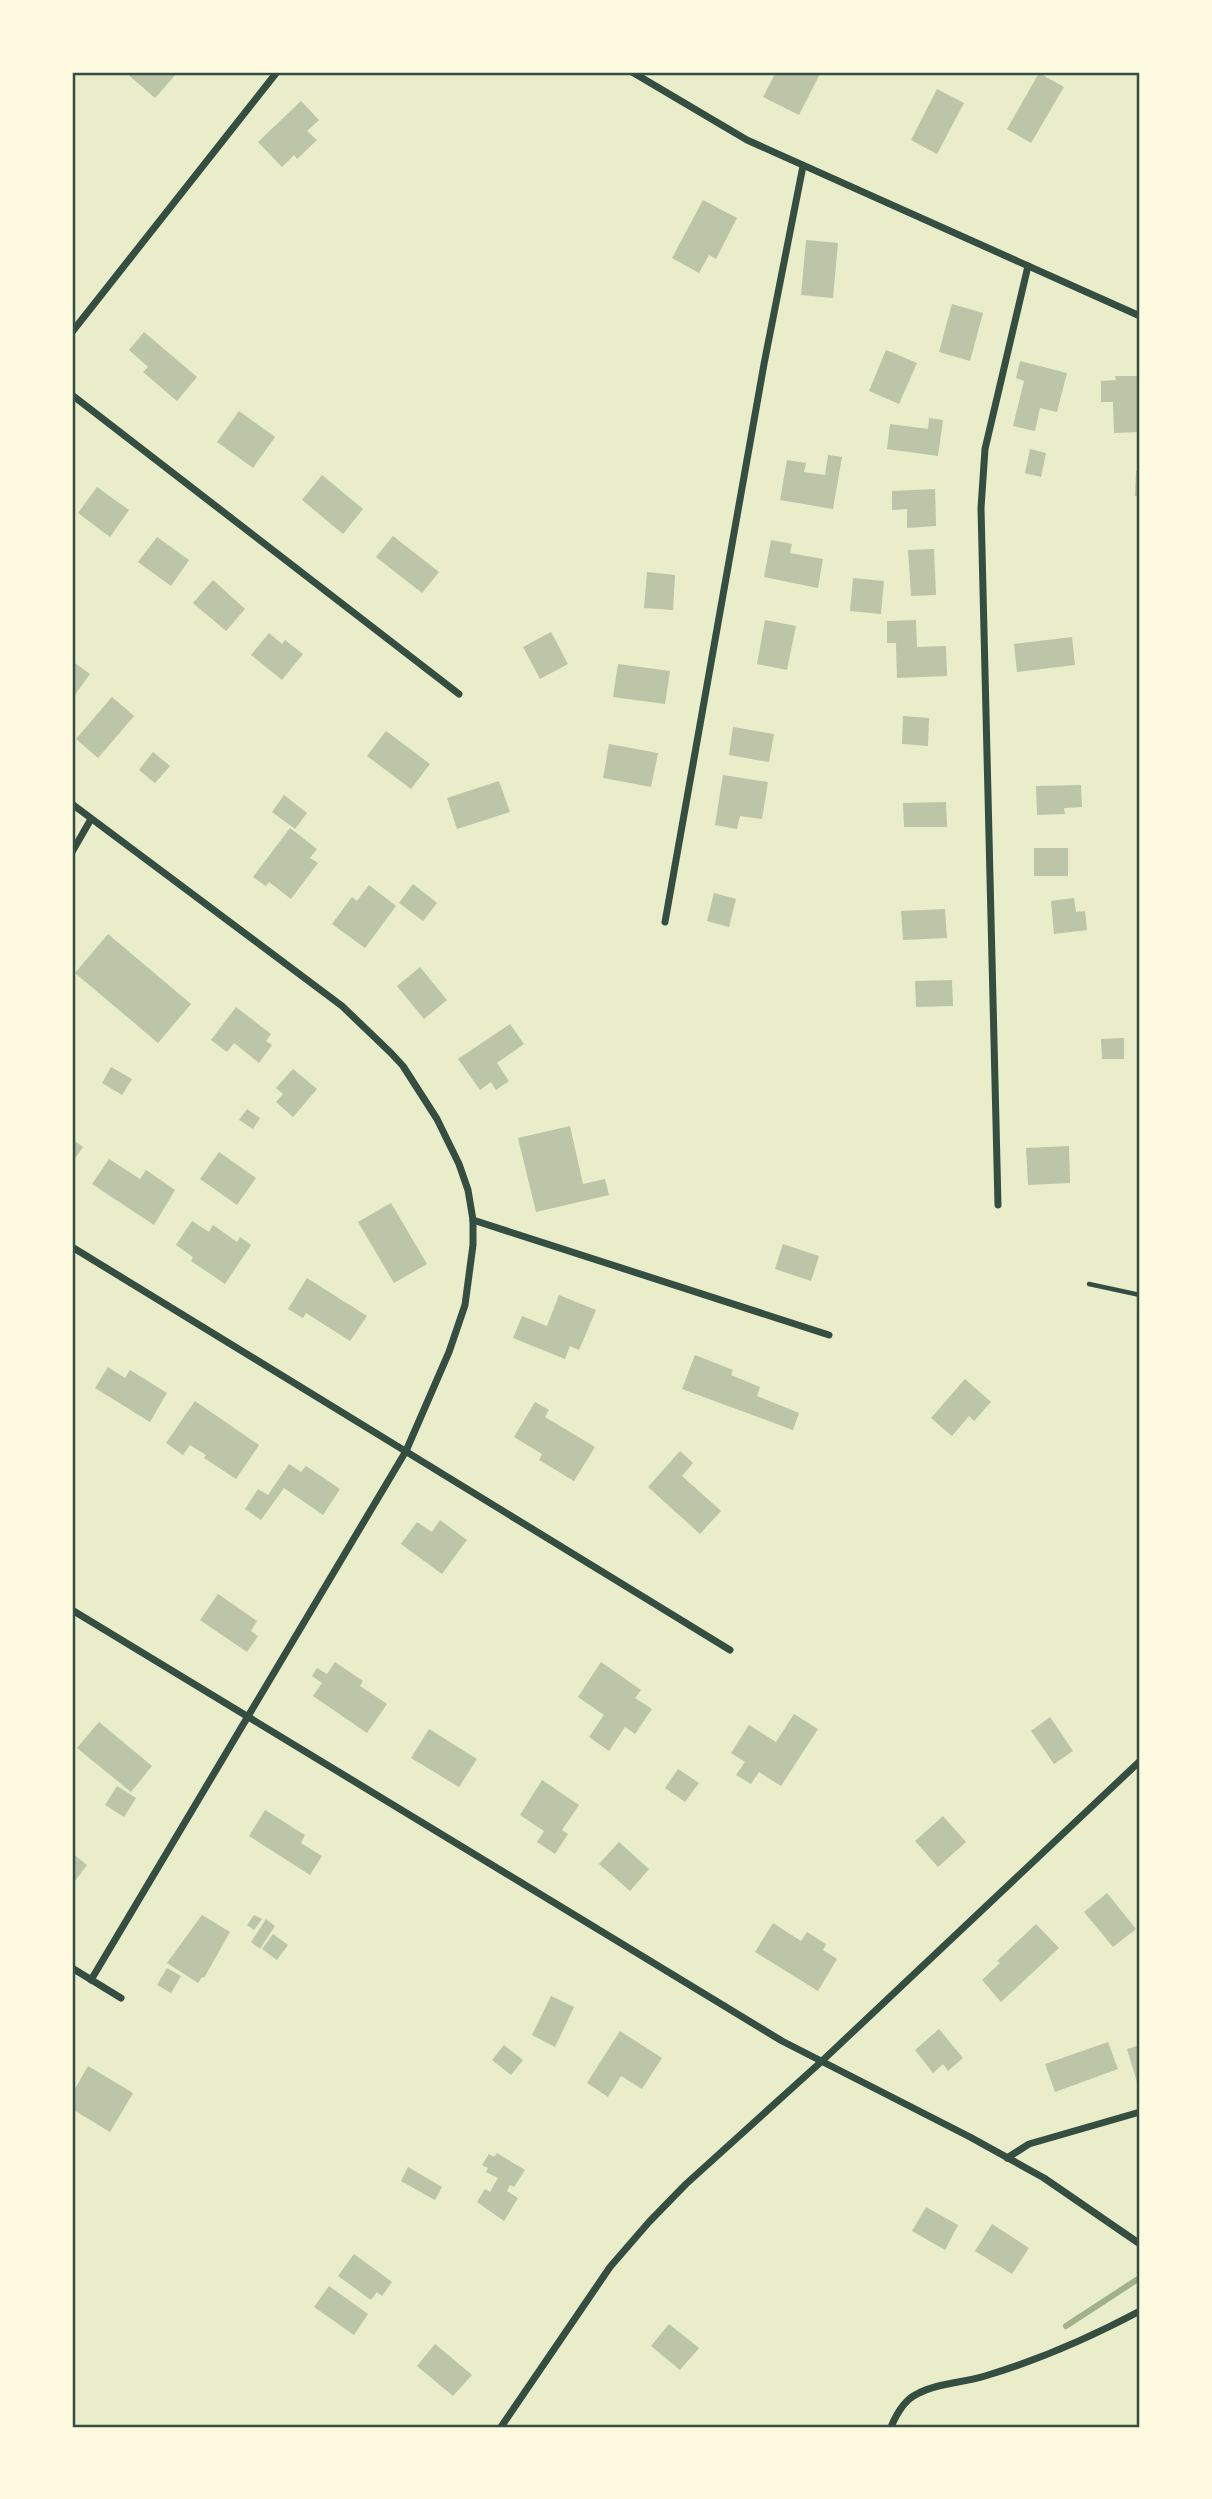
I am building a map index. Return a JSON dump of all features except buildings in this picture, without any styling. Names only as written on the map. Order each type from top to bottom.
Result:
[{"type":"street","points":[[72,332],[277,72]]},
{"type":"street","points":[[632,72],[747,140],[1140,316]]},
{"type":"street","points":[[664,922],[803,166]]},
{"type":"street","points":[[998,1205],[981,508],[985,449],[1028,266]]},
{"type":"street","points":[[72,395],[459,694]]},
{"type":"street","points":[[72,804],[342,1006],[391,1053],[437,1119],[459,1164],[468,1190],[473,1220],[473,1245],[465,1305],[449,1352],[406,1451],[91,1980]]},
{"type":"street","points":[[72,852],[91,819]]},
{"type":"street","points":[[473,1220],[829,1335]]},
{"type":"street","points":[[72,1247],[730,1650]]},
{"type":"street","points":[[72,1610],[782,2041],[1044,2178],[1140,2244]]},
{"type":"street","points":[[501,2427],[610,2267],[649,2222],[686,2184],[822,2061],[1140,1761]]},
{"type":"street","points":[[72,1968],[121,1998]]},
{"type":"street","points":[[1007,2158],[1029,2144],[1140,2112]]},
{"type":"street","points":[[891,2427],[899,2410],[915,2394],[983,2377],[1039,2358],[1098,2333],[1140,2311]]},
{"type":"lane","points":[[1089,1284],[1140,1295]]},
{"type":"waterway","points":[[1066,2326],[1138,2279]]}]
